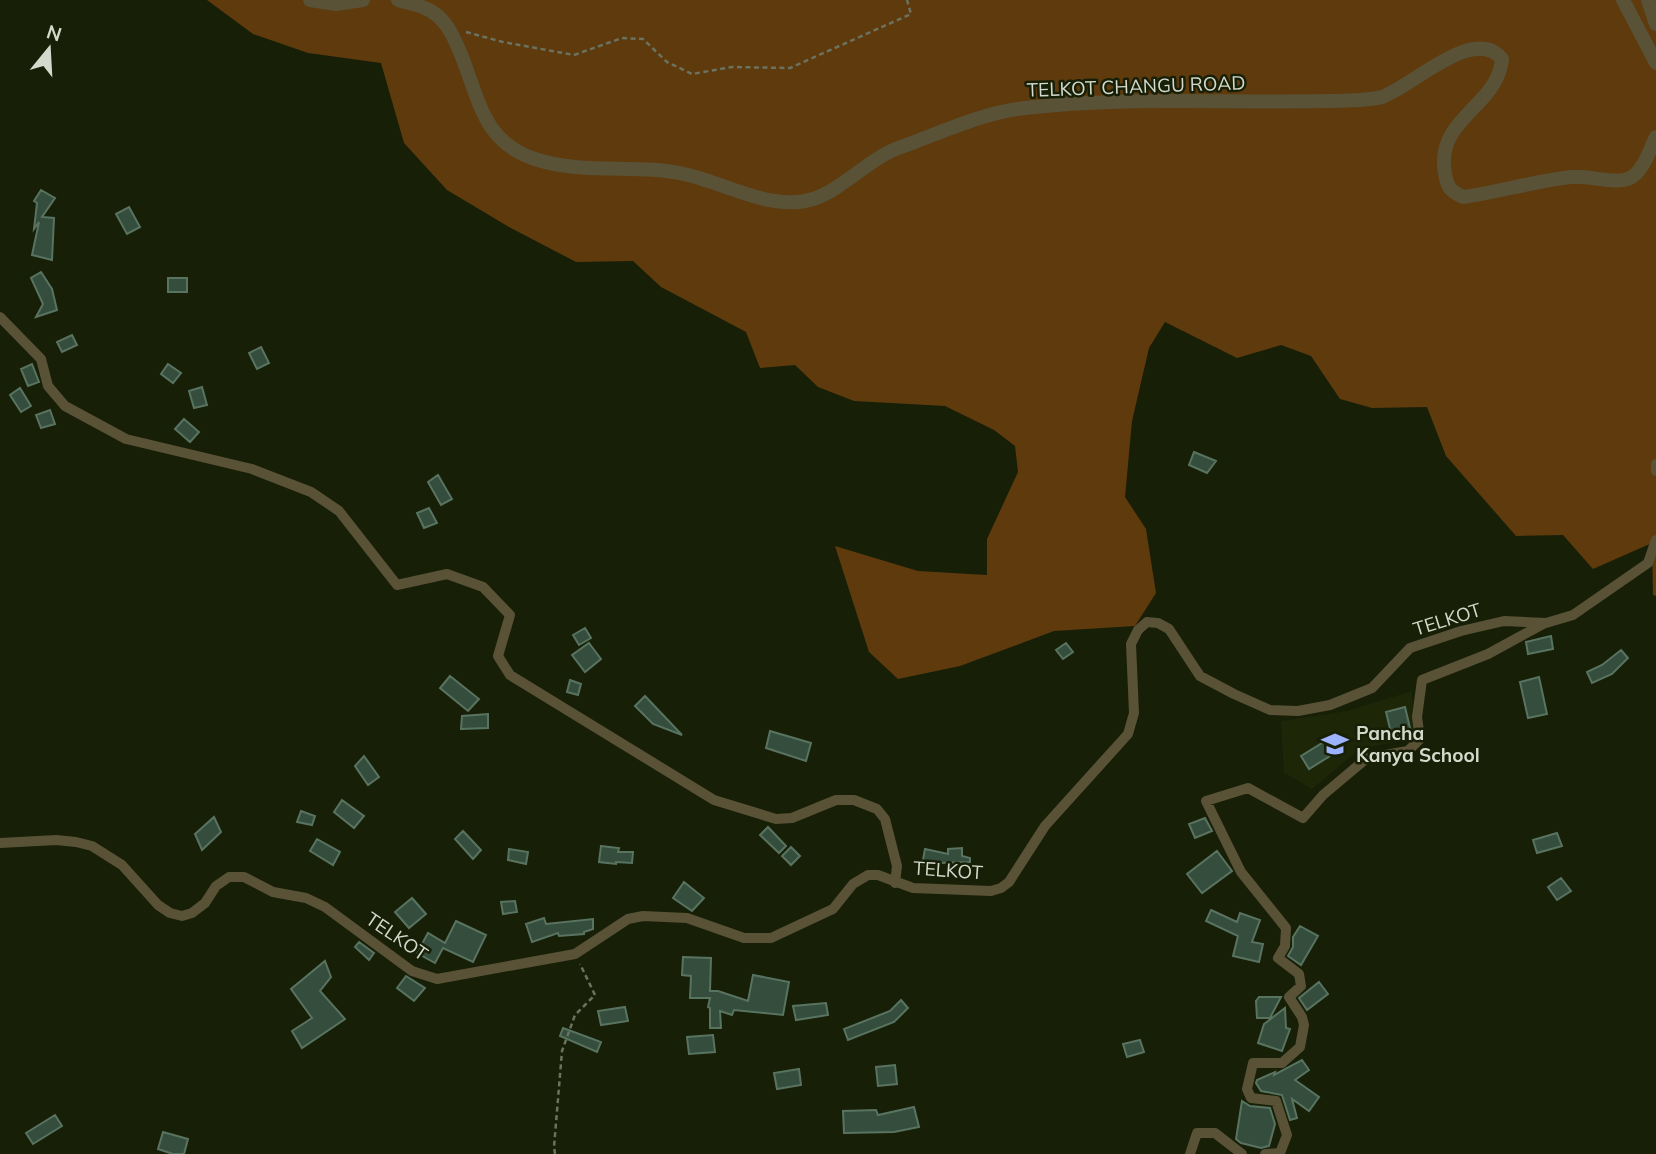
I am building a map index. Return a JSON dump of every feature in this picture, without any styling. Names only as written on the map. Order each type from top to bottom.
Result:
[{"type":"street","points":[[310,0],[336,5],[363,0]]},
{"type":"street","points":[[398,0],[436,14],[448,26]]},
{"type":"street","points":[[1623,0],[1656,63]]},
{"type":"street","points":[[1648,0],[1656,24]]},
{"type":"street","name":"TELKOT CHANGU ROAD","points":[[448,26],[474,84],[485,118],[497,137],[518,153],[540,161],[579,169],[659,170],[686,174],[783,202],[803,202],[818,197],[885,154],[999,113],[1024,108],[1114,102],[1360,100],[1382,97],[1438,64],[1477,48],[1488,48],[1496,52],[1502,59],[1501,73],[1493,87],[1450,134],[1444,148],[1448,188],[1463,197],[1572,177],[1616,181],[1629,179],[1636,174],[1656,137]]},
{"type":"street","points":[[0,317],[41,359],[47,386],[65,406],[126,439],[252,468],[311,492],[339,511],[397,585],[447,574],[483,587],[510,615],[498,656],[510,675],[715,800],[776,819],[792,818],[836,800],[853,800],[877,809],[886,819],[897,866],[895,883]]},
{"type":"street","points":[[1656,464],[1656,471]]},
{"type":"street","name":"TELKOT","points":[[0,843],[57,840],[92,846],[122,865],[158,905],[170,913],[182,916],[192,913],[205,903],[216,886],[229,877],[244,877],[273,892],[306,898],[325,907],[411,971],[437,979],[575,954],[628,919],[643,916],[687,918],[744,938],[771,938],[833,909],[860,878],[868,875],[878,875],[913,888],[979,891],[1001,888],[1009,882],[1045,827],[1128,734],[1134,713],[1131,644],[1138,629],[1147,622],[1158,623],[1169,629],[1200,676],[1234,695],[1270,710],[1298,711],[1330,705],[1372,688],[1410,648],[1461,631],[1504,621],[1546,623],[1573,615],[1648,563],[1656,540]]},
{"type":"street","points":[[1265,1154],[1280,1153],[1287,1135],[1276,1101],[1251,1098],[1247,1089],[1253,1063],[1282,1063],[1300,1046],[1304,1025],[1289,997],[1301,986],[1300,974],[1278,958],[1285,946],[1286,928],[1241,872],[1206,801],[1248,788],[1303,818],[1323,794],[1367,758],[1408,751],[1420,738],[1417,717],[1422,680],[1488,654],[1546,623]]},
{"type":"street","points":[[1190,1154],[1197,1133],[1215,1133],[1242,1154]]},
{"type":"path","points":[[448,26],[503,42],[575,55],[622,38],[643,39],[667,62],[692,74],[732,67],[790,68],[911,14],[907,0]]},
{"type":"path","points":[[555,1154],[562,1051],[575,1015],[595,995],[575,954]]},
{"type":"shaded area","points":[[207,0],[1656,0],[1656,596],[1653,595],[1652,543],[1593,569],[1563,535],[1516,536],[1446,456],[1427,407],[1372,408],[1340,399],[1311,356],[1281,345],[1237,358],[1165,322],[1149,348],[1132,421],[1125,497],[1146,529],[1156,593],[1135,626],[1054,631],[960,666],[898,679],[869,652],[835,546],[918,571],[987,575],[987,539],[1018,472],[1015,446],[994,430],[945,406],[854,401],[818,387],[795,365],[760,368],[746,332],[661,287],[633,261],[576,262],[447,190],[404,143],[381,63],[308,53],[253,34]]},
{"type":"shaded area","name":"Pancha Kanya School","points":[[1412,691],[1414,738],[1360,749],[1312,789],[1284,773],[1281,721],[1347,711]]},
{"type":"building","points":[[41,190],[55,198],[42,217],[54,218],[52,260],[32,255],[39,222],[34,229],[37,203],[34,201]]},
{"type":"building","points":[[129,207],[140,227],[127,234],[116,214]]},
{"type":"building","points":[[41,272],[52,289],[57,310],[36,317],[43,304],[31,278]]},
{"type":"building","points":[[168,278],[187,278],[187,292],[168,292]]},
{"type":"building","points":[[72,335],[77,345],[62,352],[57,342]]},
{"type":"building","points":[[261,347],[269,363],[257,369],[249,353]]},
{"type":"building","points":[[32,364],[39,382],[28,386],[21,369]]},
{"type":"building","points":[[168,364],[181,373],[173,383],[161,374]]},
{"type":"building","points":[[202,387],[207,405],[194,408],[189,391]]},
{"type":"building","points":[[20,388],[31,406],[21,412],[10,395]]},
{"type":"building","points":[[50,410],[55,424],[41,428],[36,415]]},
{"type":"building","points":[[184,419],[199,432],[190,442],[175,429]]},
{"type":"building","points":[[1194,452],[1216,461],[1207,473],[1189,465]]},
{"type":"building","points":[[438,475],[452,499],[441,505],[428,482]]},
{"type":"building","points":[[429,508],[437,523],[424,528],[417,513]]},
{"type":"building","points":[[585,628],[591,638],[579,645],[573,635]]},
{"type":"building","points":[[1551,636],[1553,649],[1528,654],[1526,642]]},
{"type":"building","points":[[589,643],[601,659],[585,672],[572,655]]},
{"type":"building","points":[[1066,643],[1073,652],[1063,659],[1056,650]]},
{"type":"building","points":[[1621,650],[1628,658],[1612,674],[1592,683],[1587,672],[1602,665]]},
{"type":"building","points":[[450,676],[479,699],[468,711],[440,688]]},
{"type":"building","points":[[1539,677],[1547,714],[1528,718],[1520,682]]},
{"type":"building","points":[[570,680],[581,684],[578,695],[567,692]]},
{"type":"building","points":[[645,696],[682,735],[653,724],[635,706]]},
{"type":"building","points":[[1405,707],[1411,732],[1392,737],[1386,712]]},
{"type":"building","points":[[488,714],[488,728],[461,729],[462,716]]},
{"type":"building","points":[[770,731],[811,743],[806,761],[766,748]]},
{"type":"building","points":[[1327,740],[1335,753],[1309,769],[1301,756]]},
{"type":"building","points":[[364,756],[379,777],[368,785],[355,766]]},
{"type":"building","points":[[342,800],[364,816],[354,828],[334,812]]},
{"type":"building","points":[[301,811],[315,816],[312,825],[297,822]]},
{"type":"building","points":[[214,817],[221,832],[202,850],[195,834]]},
{"type":"building","points":[[1205,818],[1212,831],[1195,838],[1189,824]]},
{"type":"building","points":[[768,827],[786,846],[779,853],[760,835]]},
{"type":"building","points":[[463,831],[481,850],[473,859],[455,839]]},
{"type":"building","points":[[1557,833],[1562,846],[1537,853],[1533,840]]},
{"type":"building","points":[[317,839],[340,852],[333,865],[310,851]]},
{"type":"building","points":[[601,846],[619,848],[618,852],[633,852],[632,863],[599,862]]},
{"type":"building","points":[[791,847],[800,856],[791,865],[782,856]]},
{"type":"building","points":[[962,848],[962,856],[970,858],[970,862],[939,863],[938,868],[922,865],[925,849],[948,854],[948,849]]},
{"type":"building","points":[[509,849],[528,852],[526,864],[508,860]]},
{"type":"building","points":[[1217,851],[1232,871],[1202,893],[1187,874]]},
{"type":"building","points":[[1561,878],[1571,891],[1557,900],[1548,887]]},
{"type":"building","points":[[684,882],[704,898],[692,911],[673,898]]},
{"type":"building","points":[[412,898],[426,914],[409,928],[395,912]]},
{"type":"building","points":[[515,901],[517,912],[503,914],[501,902]]},
{"type":"building","points":[[1211,910],[1237,922],[1240,913],[1260,920],[1252,942],[1263,944],[1259,962],[1233,956],[1238,936],[1206,921]]},
{"type":"building","points":[[544,918],[546,924],[593,919],[593,929],[584,934],[559,936],[558,933],[532,942],[526,924]]},
{"type":"building","points":[[456,921],[486,935],[473,962],[443,948],[435,963],[417,953],[428,933],[445,943]]},
{"type":"building","points":[[1300,926],[1318,936],[1301,965],[1288,956],[1293,947],[1293,937]]},
{"type":"building","points":[[359,942],[374,953],[369,960],[355,947]]},
{"type":"building","points":[[683,957],[711,958],[710,991],[748,1001],[753,975],[789,982],[783,1015],[734,1010],[732,1015],[720,1011],[721,1028],[710,1028],[710,998],[690,998],[691,976],[682,975]]},
{"type":"building","points":[[325,961],[331,977],[320,991],[345,1019],[302,1048],[292,1031],[312,1018],[291,989]]},
{"type":"building","points":[[406,976],[425,988],[414,1001],[397,988]]},
{"type":"building","points":[[1319,982],[1328,994],[1307,1010],[1299,998]]},
{"type":"building","points":[[1259,997],[1281,997],[1270,1018],[1257,1018],[1256,1001]]},
{"type":"building","points":[[901,1000],[908,1008],[894,1022],[848,1040],[844,1029],[890,1011]]},
{"type":"building","points":[[826,1003],[828,1015],[796,1020],[793,1006]]},
{"type":"building","points":[[625,1007],[628,1021],[601,1025],[598,1011]]},
{"type":"building","points":[[1285,1008],[1286,1028],[1290,1029],[1282,1051],[1258,1043],[1264,1024]]},
{"type":"building","points":[[563,1028],[601,1042],[597,1052],[560,1036]]},
{"type":"building","points":[[713,1035],[715,1052],[689,1054],[687,1037]]},
{"type":"building","points":[[1140,1040],[1144,1052],[1127,1057],[1123,1044]]},
{"type":"building","points":[[1302,1060],[1309,1070],[1295,1080],[1319,1097],[1309,1111],[1292,1099],[1297,1118],[1290,1120],[1282,1095],[1261,1091],[1256,1083],[1257,1080],[1275,1072],[1274,1075]]},
{"type":"building","points":[[895,1065],[897,1084],[878,1086],[876,1067]]},
{"type":"building","points":[[799,1069],[801,1085],[777,1089],[774,1073]]},
{"type":"building","points":[[1242,1101],[1250,1106],[1270,1108],[1275,1124],[1269,1146],[1261,1148],[1236,1139]]},
{"type":"building","points":[[914,1107],[919,1127],[894,1132],[844,1133],[843,1111],[876,1110],[878,1115]]},
{"type":"building","points":[[55,1115],[62,1126],[33,1144],[26,1133]]},
{"type":"building","points":[[163,1132],[188,1139],[184,1154],[158,1149]]},
{"type":"place","name":"Pancha Kanya School","points":[[1335,744]]}]
